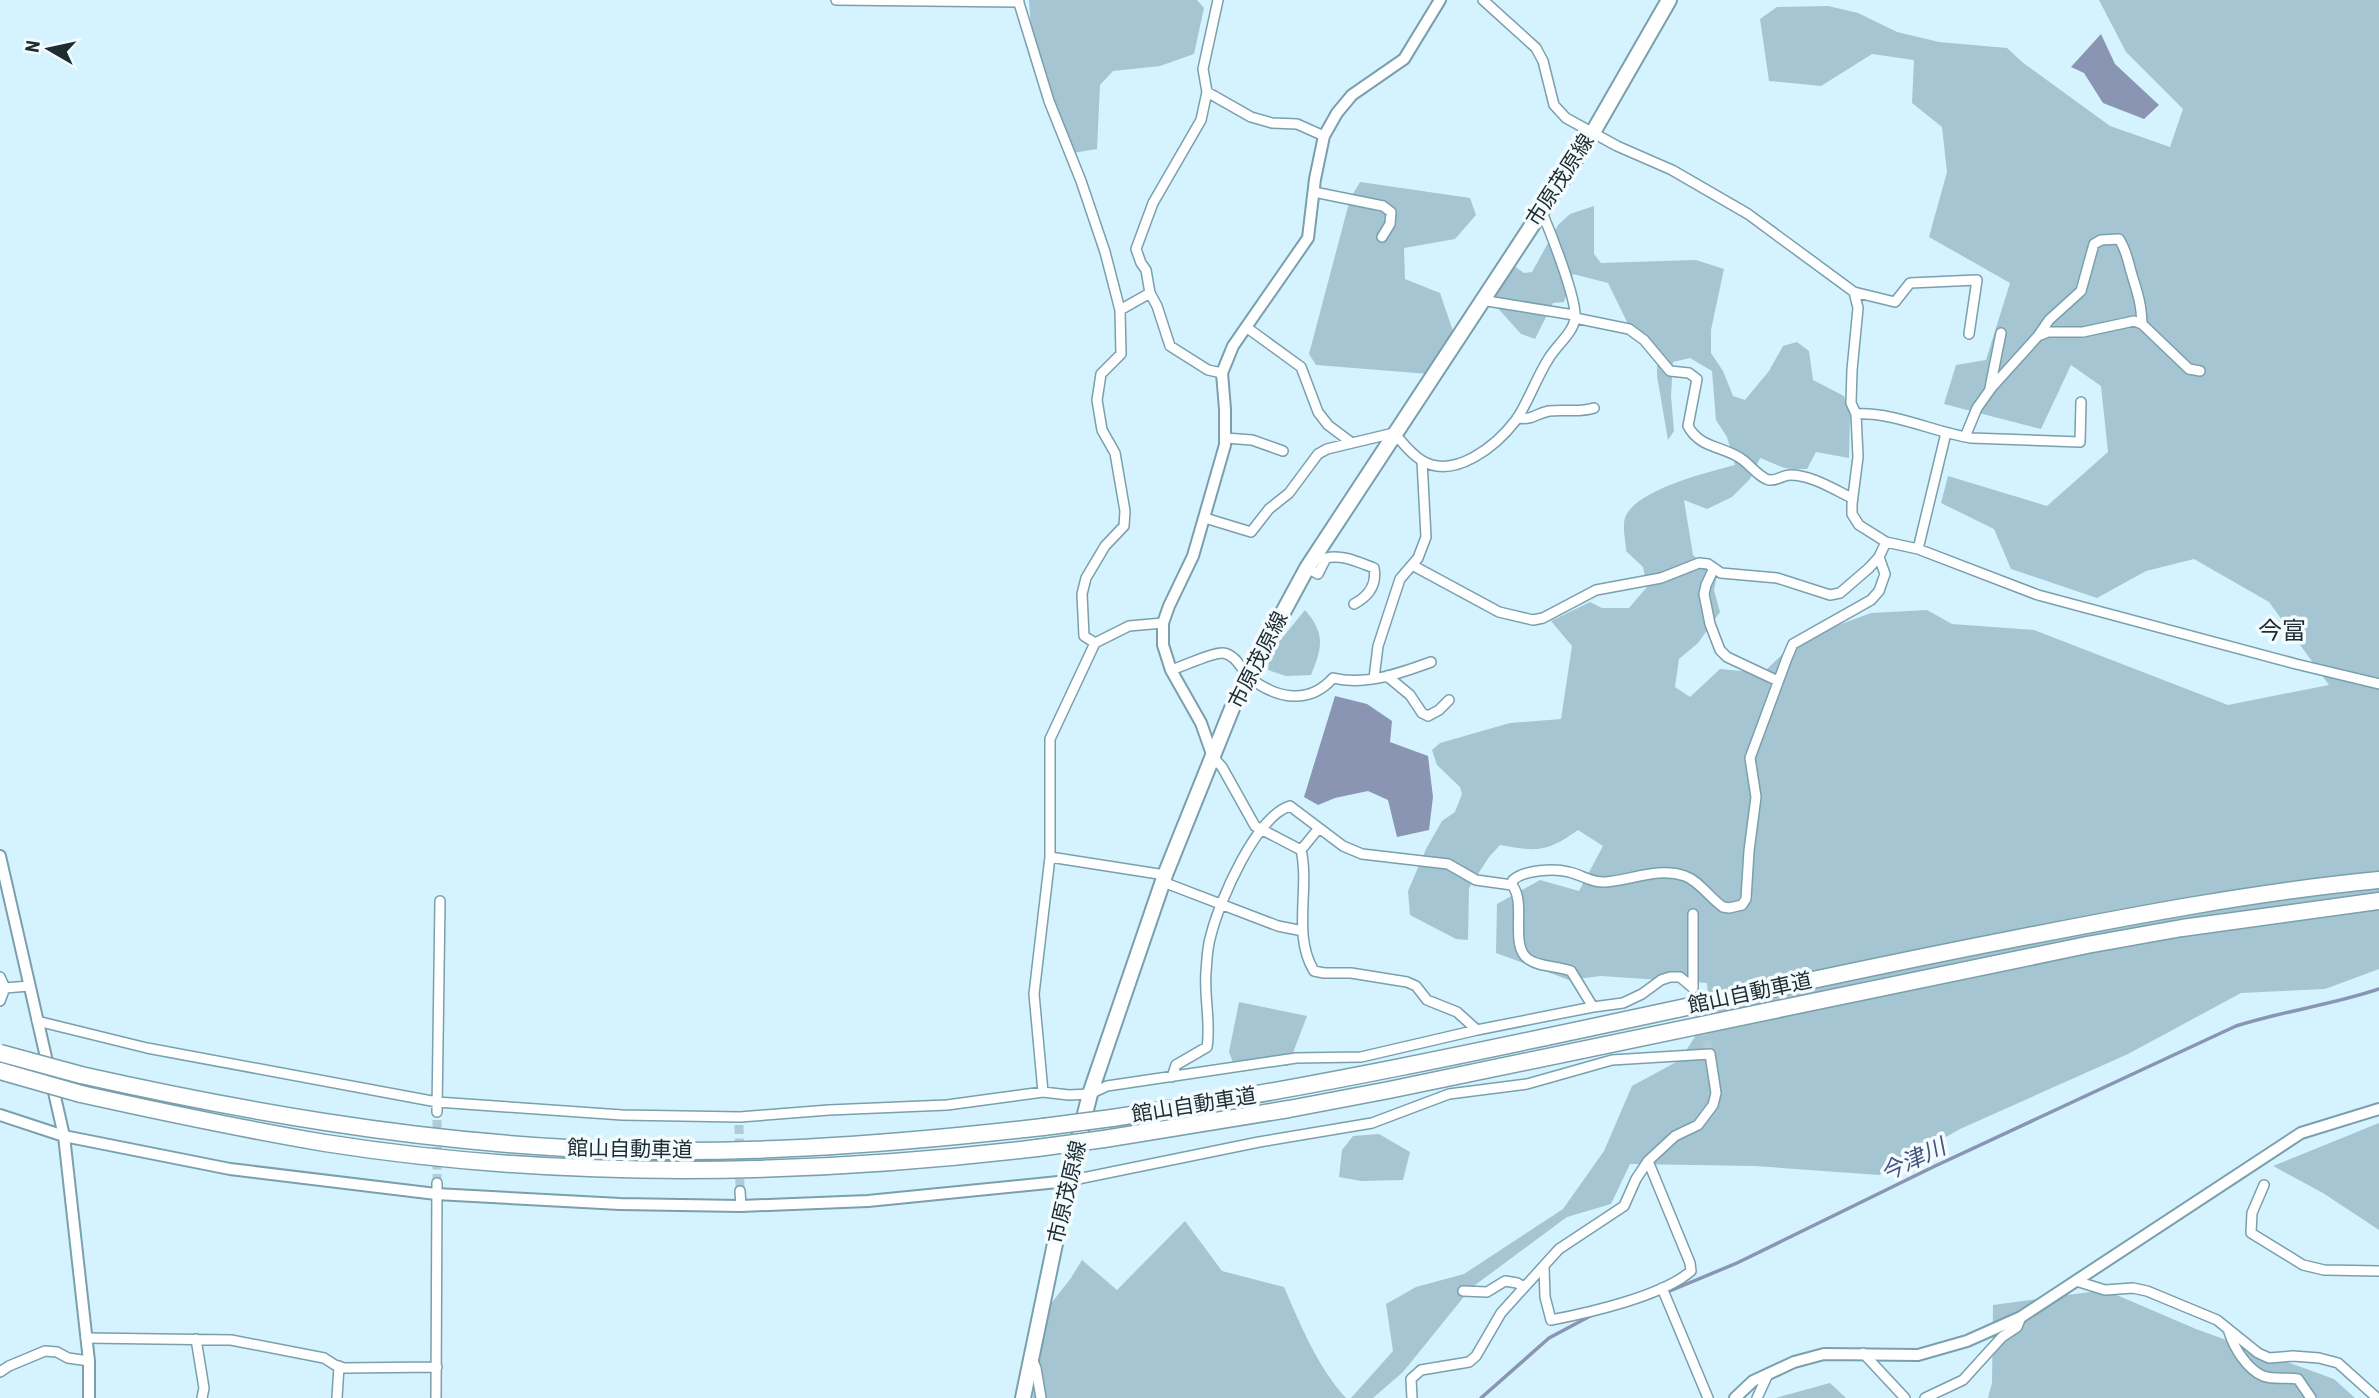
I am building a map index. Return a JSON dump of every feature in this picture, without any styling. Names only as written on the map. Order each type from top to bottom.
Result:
[{"type":"highway","name":"館山自動車道","points":[[0,1053],[81,1075],[197,1101],[330,1125],[459,1140],[568,1148],[686,1151],[784,1149],[897,1142],[1112,1118],[1297,1088],[1869,967],[2117,919],[2281,892],[2379,880]]},
{"type":"highway","name":"館山自動車道","points":[[0,1071],[81,1094],[193,1119],[327,1143],[457,1159],[568,1166],[784,1168],[875,1164],[1037,1148],[1289,1109],[2134,936],[2379,901]]},
{"type":"main road","name":"市原茂原線","points":[[1023,1398],[1068,1181],[1090,1094],[1164,878],[1235,701],[1307,568],[1592,134],[1669,0]]},
{"type":"street","points":[[836,0],[1019,1],[1049,101],[1081,181],[1105,252],[1120,310],[1121,354],[1101,374],[1097,400],[1102,430],[1115,453],[1125,511],[1124,526],[1105,546],[1086,578],[1082,594],[1084,636],[1095,643]]},
{"type":"street","points":[[1218,0],[1203,69],[1207,92],[1198,129],[1153,203],[1136,249],[1146,270],[1150,293],[1170,346],[1202,367],[1222,373]]},
{"type":"street","points":[[1440,0],[1404,58],[1352,95],[1337,113],[1324,136],[1308,237],[1227,358],[1222,373],[1225,438],[1218,478],[1194,556],[1163,623],[1163,645],[1171,670],[1201,723],[1213,757],[1222,767],[1255,826],[1301,850],[1304,863],[1303,931],[1308,961],[1314,971],[1350,973],[1407,982],[1416,986],[1427,1000],[1457,1012],[1477,1030]]},
{"type":"street","points":[[1483,0],[1536,48],[1543,61],[1554,105],[1566,118],[1592,134],[1672,170],[1748,214],[1854,292],[1895,302],[1910,283],[1977,281],[1969,334]]},
{"type":"street","points":[[1207,92],[1251,117],[1272,123],[1297,124],[1324,136]]},
{"type":"street","points":[[1314,192],[1382,206],[1391,212],[1392,217],[1382,237]]},
{"type":"street","points":[[1205,518],[1251,531],[1269,509],[1289,494],[1318,454],[1327,449],[1394,433],[1422,461],[1436,465],[1453,465],[1477,456],[1506,431],[1517,418],[1549,358],[1572,327],[1575,317],[1571,295],[1541,210]]},
{"type":"street","points":[[1965,437],[1977,408],[1989,390],[2049,320],[2081,291],[2094,244],[2112,238],[2119,239],[2126,249],[2141,299],[2142,324]]},
{"type":"street","points":[[1854,292],[1858,308],[1851,403],[1856,414],[1858,457],[1852,514],[1859,525],[1886,542],[1918,549],[2038,595],[2379,684]]},
{"type":"street","points":[[1120,310],[1150,293]]},
{"type":"street","points":[[1481,300],[1629,329],[1644,340],[1670,371],[1689,373],[1697,379],[1688,426],[1700,442],[1741,458],[1766,480],[1786,475],[1801,476],[1823,483],[1852,498]]},
{"type":"street","points":[[2038,336],[2048,332],[2083,332],[2134,321],[2142,324],[2189,369],[2200,371]]},
{"type":"street","points":[[1246,327],[1301,368],[1318,412],[1328,425],[1352,443]]},
{"type":"street","points":[[1989,390],[2001,333]]},
{"type":"street","points":[[1856,414],[1909,422],[1965,437],[2080,442],[2081,402]]},
{"type":"street","points":[[1517,418],[1532,420],[1549,411],[1581,412],[1594,408]]},
{"type":"street","points":[[1918,549],[1946,433]]},
{"type":"street","points":[[1225,438],[1252,440],[1283,451]]},
{"type":"street","points":[[1374,678],[1378,646],[1400,579],[1424,547],[1426,537],[1422,461]]},
{"type":"street","points":[[1412,565],[1499,612],[1533,620],[1543,618],[1596,590],[1661,578],[1699,562],[1721,573],[1777,578],[1830,595],[1840,593],[1879,557],[1886,542]]},
{"type":"street","points":[[1307,568],[1318,573],[1326,558],[1333,556],[1374,568],[1374,585],[1364,599],[1354,604]]},
{"type":"street","points":[[1593,1007],[1570,971],[1525,957],[1519,939],[1517,896],[1513,880],[1520,874],[1561,870],[1596,882],[1638,875],[1667,874],[1687,877],[1723,907],[1742,905],[1746,899],[1756,797],[1750,758],[1793,644],[1860,608],[1879,591],[1885,574],[1879,557]]},
{"type":"street","points":[[1714,568],[1704,594],[1710,624],[1720,650],[1727,657],[1779,681]]},
{"type":"street","points":[[1043,1092],[1034,994],[1050,857],[1050,738],[1095,643],[1129,626],[1163,623]]},
{"type":"street","points":[[1171,670],[1221,653],[1237,661],[1248,677],[1266,688],[1298,697],[1312,695],[1333,678],[1342,680],[1387,676],[1431,662]]},
{"type":"street","points":[[1387,676],[1410,695],[1422,713],[1428,716],[1449,700]]},
{"type":"street","points":[[1172,1077],[1176,1065],[1207,1047],[1206,970],[1210,938],[1220,903],[1257,834],[1279,811],[1290,806],[1300,811],[1343,846],[1362,854],[1448,864],[1476,880],[1513,885]]},
{"type":"street","points":[[1301,850],[1319,828]]},
{"type":"street","points":[[0,856],[64,1136],[89,1361],[89,1398]]},
{"type":"street","points":[[1050,857],[1164,878],[1278,926],[1303,931]]},
{"type":"street","points":[[437,1107],[440,901]]},
{"type":"street","points":[[37,1021],[160,1051],[437,1107],[740,1121],[829,1110],[947,1105],[1043,1092],[1090,1094],[1107,1086],[1296,1058],[1361,1057],[1477,1030],[1623,1003],[1643,994],[1661,979],[1670,976],[1680,977],[1693,988],[1693,914]]},
{"type":"street","points":[[0,977],[5,988],[0,1001]]},
{"type":"street","points":[[5,988],[29,986]]},
{"type":"street","points":[[0,1115],[64,1136],[230,1169],[620,1204],[741,1206],[868,1200],[1068,1181],[1259,1142],[1372,1123],[1449,1094],[1527,1084],[1612,1060],[1710,1054],[1716,1093],[1713,1105],[1698,1125],[1675,1136],[1648,1161],[1636,1179],[1624,1206],[1559,1249],[1501,1313],[1476,1356],[1469,1362],[1421,1370],[1411,1378],[1412,1398]]},
{"type":"street","points":[[1735,1398],[1753,1381],[1794,1362],[1824,1354],[1918,1355],[1967,1342],[2021,1317],[2301,1133],[2379,1109]]},
{"type":"street","points":[[1544,1267],[1545,1297],[1551,1320],[1587,1313],[1662,1288],[1681,1280],[1691,1271],[1648,1161]]},
{"type":"street","points":[[2263,1185],[2252,1213],[2251,1233],[2303,1265],[2324,1270],[2379,1271]]},
{"type":"street","points":[[436,1398],[437,1189]]},
{"type":"street","points":[[740,1191],[741,1206]]},
{"type":"street","points":[[1463,1291],[1487,1292],[1504,1281],[1524,1287]]},
{"type":"street","points":[[2076,1281],[2105,1290],[2133,1288],[2147,1291],[2217,1320],[2258,1353],[2269,1358],[2306,1357],[2337,1363],[2377,1398]]},
{"type":"street","points":[[1662,1288],[1708,1398]]},
{"type":"street","points":[[1925,1398],[1963,1380],[2017,1327],[2021,1317]]},
{"type":"street","points":[[2228,1330],[2232,1342],[2247,1364],[2262,1375],[2277,1379],[2298,1379],[2311,1398]]},
{"type":"street","points":[[86,1338],[231,1340],[324,1358],[339,1366],[437,1367]]},
{"type":"street","points":[[196,1339],[204,1388],[202,1398]]},
{"type":"street","points":[[0,1372],[45,1352],[57,1352],[89,1361]]},
{"type":"street","points":[[1863,1353],[1905,1398]]},
{"type":"street","points":[[1032,1357],[1041,1398]]},
{"type":"street","points":[[337,1398],[339,1366]]},
{"type":"street","points":[[1757,1398],[1768,1374]]},
{"type":"shaded area","points":[[1029,0],[1197,0],[1204,8],[1194,54],[1160,66],[1113,71],[1100,85],[1097,149],[1073,153],[1039,59]]},
{"type":"shaded area","points":[[2099,0],[2379,0],[2379,969],[2325,989],[2241,993],[2128,1054],[1960,1129],[1879,1175],[1755,1166],[1630,1164],[1611,1204],[1567,1217],[1471,1288],[1403,1372],[1373,1398],[1351,1398],[1393,1351],[1386,1304],[1416,1287],[1464,1274],[1563,1209],[1604,1151],[1632,1086],[1680,1060],[1709,1015],[1707,983],[1601,976],[1569,980],[1496,953],[1497,904],[1540,880],[1579,891],[1603,846],[1578,830],[1558,843],[1542,848],[1524,849],[1500,845],[1469,888],[1468,940],[1456,939],[1410,915],[1408,891],[1426,849],[1442,821],[1455,812],[1462,794],[1460,787],[1437,765],[1432,750],[1440,743],[1510,723],[1561,719],[1572,646],[1551,621],[1590,602],[1602,608],[1629,608],[1647,587],[1643,567],[1626,551],[1624,522],[1631,508],[1657,491],[1735,465],[1727,437],[1716,420],[1712,371],[1690,358],[1673,362],[1671,396],[1674,431],[1668,440],[1657,376],[1657,347],[1628,324],[1608,283],[1573,274],[1564,302],[1553,303],[1535,339],[1521,334],[1495,305],[1496,291],[1511,264],[1524,273],[1532,272],[1558,225],[1570,214],[1594,206],[1594,254],[1601,263],[1696,260],[1724,269],[1711,330],[1711,353],[1723,371],[1733,396],[1745,400],[1769,371],[1783,346],[1797,342],[1809,351],[1813,380],[1844,396],[1850,415],[1849,458],[1816,452],[1807,469],[1792,469],[1760,458],[1750,479],[1732,497],[1707,509],[1684,500],[1693,555],[1717,576],[1714,590],[1720,612],[1698,643],[1679,659],[1675,687],[1690,697],[1720,669],[1763,673],[1793,644],[1871,613],[1927,610],[1952,624],[2034,630],[2228,705],[2329,685],[2269,602],[2194,559],[2146,571],[2097,598],[2011,569],[1994,529],[1941,503],[1948,476],[2047,506],[2108,452],[2101,386],[2071,365],[2041,429],[1944,404],[1956,365],[1986,360],[2010,283],[1929,237],[1947,172],[1942,127],[1912,103],[1914,60],[1872,54],[1821,86],[1769,81],[1760,19],[1777,7],[1828,6],[1858,13],[1897,32],[1939,42],[2007,48],[2022,62],[2110,126],[2170,147],[2183,109],[2126,52]]},
{"type":"shaded area","points":[[2101,34],[2115,64],[2159,105],[2144,119],[2103,103],[2084,73],[2071,67]]},
{"type":"shaded area","points":[[1360,182],[1470,198],[1476,215],[1455,239],[1404,248],[1405,279],[1440,293],[1453,331],[1441,375],[1316,365],[1309,354],[1350,199]]},
{"type":"shaded area","points":[[1305,610],[1316,626],[1320,641],[1318,657],[1311,675],[1286,676],[1268,670],[1270,653]]},
{"type":"shaded area","points":[[1335,696],[1367,704],[1392,721],[1390,742],[1428,756],[1433,797],[1429,830],[1397,837],[1388,800],[1368,791],[1335,798],[1318,805],[1304,797]]},
{"type":"shaded area","points":[[1239,1002],[1307,1016],[1288,1066],[1234,1065],[1229,1052]]},
{"type":"shaded area","points":[[2379,1123],[2379,1230],[2323,1193],[2273,1166]]},
{"type":"shaded area","points":[[1379,1134],[1410,1152],[1403,1180],[1361,1181],[1339,1177],[1342,1150],[1353,1136]]},
{"type":"shaded area","points":[[1185,1221],[1222,1271],[1284,1287],[1318,1359],[1346,1398],[1033,1398],[1042,1315],[1082,1260],[1117,1290]]},
{"type":"shaded area","points":[[2105,1290],[2196,1329],[2334,1379],[2355,1398],[1988,1398],[1992,1383],[1993,1305]]},
{"type":"shaded area","points":[[1830,1383],[1846,1398],[1775,1398]]},
{"type":"waterway","name":"今津川","points":[[1665,1293],[1737,1263],[1933,1167],[2236,1026],[2379,989]]},
{"type":"waterway","name":"今津川","points":[[1481,1398],[1549,1338],[1594,1314]]},
{"type":"tunnel","points":[[1693,988],[1710,1054]]},
{"type":"tunnel","points":[[437,1112],[437,1183]]},
{"type":"tunnel","points":[[739,1125],[740,1191]]},
{"type":"district","name":"今富","points":[[2282,631]]}]
